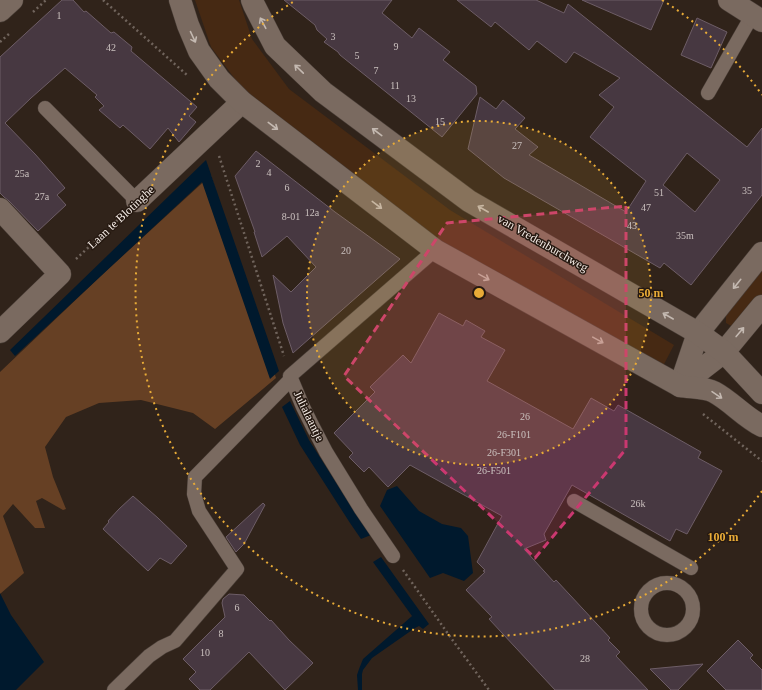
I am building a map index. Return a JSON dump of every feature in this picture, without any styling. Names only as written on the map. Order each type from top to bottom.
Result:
[{"type":"street","points":[[0,11],[12,0]]},
{"type":"street","points":[[180,0],[188,25],[200,50],[219,79],[242,102],[435,250],[680,386],[712,391],[762,426]]},
{"type":"street","name":"van Vredenburchweg","points":[[252,0],[275,46],[323,92],[469,201],[698,333],[724,352],[762,393]]},
{"type":"street","points":[[729,0],[757,18]]},
{"type":"street","name":"Laan te Blotinghe","points":[[137,202],[242,102]]},
{"type":"street","points":[[0,209],[60,274],[0,332]]},
{"type":"street","points":[[680,386],[698,333],[762,253]]},
{"type":"street","points":[[680,386],[724,352],[762,306]]},
{"type":"lane","points":[[708,93],[757,18]]},
{"type":"lane","points":[[45,108],[137,202]]},
{"type":"lane","points":[[114,690],[149,656],[162,647],[175,641],[237,570],[199,511],[194,494],[194,477],[291,377],[435,250]]},
{"type":"lane","name":"Julialaantje","points":[[291,377],[312,427],[326,452],[361,509],[393,556]]},
{"type":"lane","points":[[574,501],[691,568]]},
{"type":"path","points":[[103,0],[188,77]]},
{"type":"path","name":"Julialaantje","points":[[211,132],[291,377]]},
{"type":"path","name":"Laan te Blotinghe","points":[[60,274],[137,202]]},
{"type":"path","points":[[393,556],[489,690]]},
{"type":"highlighted area","points":[[626,206],[626,449],[535,558],[344,376],[447,223]]},
{"type":"shaded area","points":[[195,0],[239,0],[252,39],[289,89],[450,210],[674,345],[662,368],[463,255],[407,217],[244,91],[211,47]]},
{"type":"shaded area","points":[[211,175],[276,378],[215,429],[193,413],[141,400],[99,403],[66,417],[45,447],[53,477],[66,509],[63,510],[42,498],[36,501],[45,528],[35,528],[13,504],[3,516],[24,573],[0,594],[0,372],[106,271]]},
{"type":"shaded area","points":[[762,269],[762,297],[733,327],[726,323],[726,313]]},
{"type":"water","points":[[206,160],[279,371],[270,379],[202,182],[15,356],[10,350]]},
{"type":"water","points":[[290,401],[309,440],[371,535],[361,539],[300,445],[282,407]]},
{"type":"water","points":[[397,486],[419,511],[442,524],[461,528],[468,536],[473,573],[464,581],[443,573],[430,578],[380,506],[387,490]]},
{"type":"water","points":[[381,557],[429,624],[423,629],[419,626],[415,628],[372,658],[363,670],[362,690],[358,690],[357,675],[363,659],[412,616],[373,562]]},
{"type":"water","points":[[0,593],[11,615],[44,662],[16,690],[0,690]]},
{"type":"building","points":[[62,0],[73,0],[84,12],[86,11],[111,33],[114,32],[132,47],[131,51],[197,107],[189,116],[196,122],[179,142],[168,128],[150,149],[123,125],[120,128],[99,110],[104,106],[95,97],[97,95],[65,68],[5,123],[65,188],[57,195],[66,205],[38,231],[0,193],[0,57]]},
{"type":"building","points":[[284,0],[392,0],[382,13],[412,38],[419,28],[450,52],[443,60],[476,86],[477,94],[442,137],[324,42],[327,39],[317,30],[315,25]]},
{"type":"building","points":[[457,0],[536,0],[564,13],[568,4],[747,147],[762,128],[762,195],[691,285],[664,263],[660,268],[504,178],[468,149],[480,97],[496,109],[503,100],[525,118],[515,129],[538,147],[529,155],[626,212],[646,181],[590,137],[614,107],[599,95],[620,78],[574,52],[566,63],[537,41],[529,50],[495,22],[491,27]],"holes":[[[687,153],[720,180],[695,212],[663,185]]]},
{"type":"building","points":[[582,0],[664,0],[651,30]]},
{"type":"building","points":[[697,18],[727,32],[711,68],[681,55]]},
{"type":"building","points":[[256,151],[335,212],[400,259],[293,353],[283,323],[273,275],[291,292],[316,267],[287,236],[262,257],[255,232],[235,176]]},
{"type":"building","points":[[439,313],[463,326],[466,320],[485,331],[481,337],[505,350],[487,381],[573,429],[591,398],[614,411],[618,405],[701,452],[698,458],[722,471],[687,534],[676,529],[670,541],[572,485],[544,534],[546,540],[524,549],[554,582],[556,580],[610,638],[608,640],[620,652],[616,656],[648,690],[555,690],[489,619],[492,617],[466,590],[485,572],[483,571],[485,570],[477,562],[502,516],[410,465],[388,487],[369,467],[364,472],[349,457],[353,453],[334,433],[375,392],[370,387],[403,355],[411,363]]},
{"type":"building","points":[[133,496],[187,546],[171,564],[160,558],[148,571],[103,529],[109,522],[108,521]]},
{"type":"building","points":[[263,503],[265,505],[244,544],[236,552],[226,537]]},
{"type":"building","points":[[229,594],[244,595],[313,663],[285,690],[249,652],[210,690],[200,690],[189,679],[196,672],[183,659],[225,617],[222,603],[223,599]]},
{"type":"building","points":[[738,640],[753,655],[750,658],[762,670],[762,690],[726,690],[707,671]]},
{"type":"building","points":[[703,664],[678,690],[671,690],[650,669]]}]
